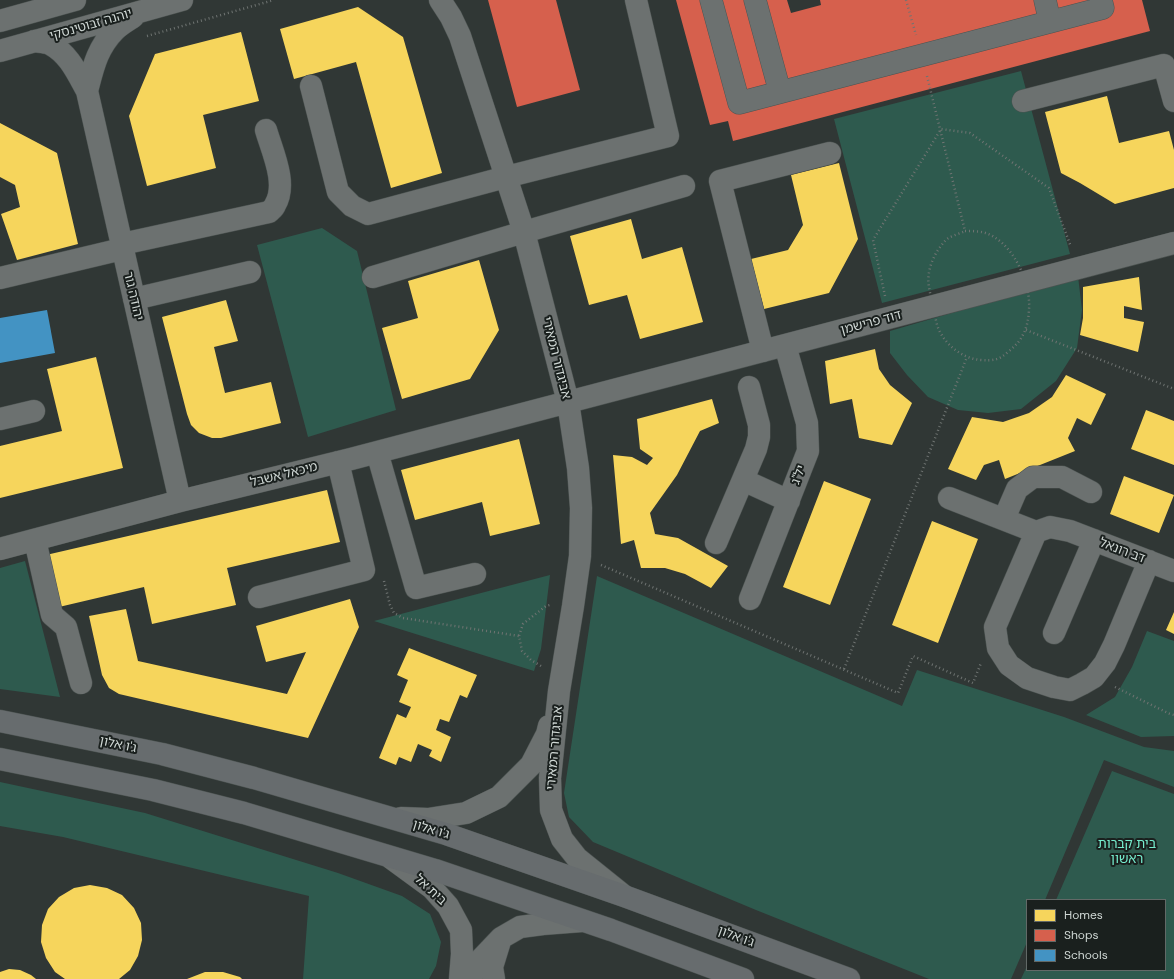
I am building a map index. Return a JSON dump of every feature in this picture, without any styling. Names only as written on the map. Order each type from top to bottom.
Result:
[{"type":"main road","name":"ג'ו אלון","points":[[0,721],[162,754],[254,778],[446,834],[624,896],[849,979]]},
{"type":"main road","points":[[0,759],[146,789],[244,813],[435,870],[743,979]]},
{"type":"street","points":[[0,21],[30,7],[75,0]]},
{"type":"street","name":"יוהנה זבוטינסקי","points":[[0,51],[182,0]]},
{"type":"street","name":"אביגדור המאירי","points":[[440,0],[451,17],[460,36],[524,232],[568,402],[578,468],[581,508],[580,556],[561,682],[550,778],[551,810],[562,839],[577,858],[624,896]]},
{"type":"street","name":"אביגדור המאירי","points":[[460,0],[460,36]]},
{"type":"street","points":[[311,86],[338,192],[352,206],[368,214],[668,136],[636,0]]},
{"type":"street","points":[[711,0],[739,103],[1103,8],[1101,0]]},
{"type":"street","points":[[755,0],[780,92]]},
{"type":"street","points":[[1045,0],[1050,22]]},
{"type":"street","name":"יהודה גור","points":[[86,91],[95,60],[100,49],[116,29],[140,12]]},
{"type":"street","name":"יהודה גור","points":[[34,41],[49,44],[64,54],[70,61],[86,91],[180,501]]},
{"type":"street","points":[[1023,101],[1164,65],[1174,101]]},
{"type":"street","points":[[0,278],[269,212],[276,205],[280,178],[266,130]]},
{"type":"street","points":[[763,351],[720,181],[830,153]]},
{"type":"street","points":[[373,277],[684,186]]},
{"type":"street","name":"דוד פרישמן","points":[[568,402],[1174,243]]},
{"type":"street","points":[[134,299],[250,272]]},
{"type":"street","name":"יל\"ג","points":[[750,599],[808,451],[807,423],[785,345]]},
{"type":"street","points":[[716,543],[756,449],[759,437],[759,425],[749,387]]},
{"type":"street","name":"מיכאל אשבל","points":[[0,549],[180,501],[338,462],[568,402]]},
{"type":"street","points":[[0,419],[34,411]]},
{"type":"street","points":[[377,452],[416,588],[475,574]]},
{"type":"street","points":[[259,597],[364,570],[338,462]]},
{"type":"street","points":[[1004,519],[1017,489],[1033,477],[1062,477],[1091,492]]},
{"type":"street","points":[[743,480],[789,501]]},
{"type":"street","points":[[949,498],[1036,532],[995,627],[998,648],[1009,664],[1028,678],[1054,687],[1070,690],[1094,677],[1105,663],[1149,561]]},
{"type":"street","name":"דב רונאל","points":[[1036,532],[1050,527],[1070,530],[1174,571]]},
{"type":"street","points":[[35,540],[52,615],[66,627],[81,683]]},
{"type":"street","points":[[1054,634],[1094,540]]},
{"type":"street","name":"אביגדור המאירי","points":[[390,818],[428,819],[466,813],[499,796],[531,765],[547,734],[561,682]]},
{"type":"street","name":"בית אל","points":[[389,856],[432,888],[448,906],[461,930],[462,954],[460,979]]},
{"type":"street","points":[[470,979],[481,959],[501,938],[520,927],[582,921]]},
{"type":"street","points":[[494,979],[492,968],[501,938]]},
{"type":"path","points":[[906,0],[922,55]]},
{"type":"path","points":[[931,88],[965,231]]},
{"type":"path","points":[[940,129],[970,133],[1049,188],[1079,268]]},
{"type":"path","points":[[889,318],[873,240],[940,129]]},
{"type":"path","points":[[1026,330],[1174,389]]},
{"type":"path","points":[[844,669],[967,357]]},
{"type":"path","points":[[580,556],[898,693],[913,656],[973,683],[982,662]]},
{"type":"path","points":[[561,682],[531,660],[522,651],[519,636],[524,624],[546,606],[574,600]]},
{"type":"path","points":[[1094,677],[1174,715]]},
{"type":"green space","points":[[1021,71],[1070,254],[882,303],[834,119]]},
{"type":"green space","points":[[322,228],[357,251],[396,410],[308,437],[257,245]]},
{"type":"green space","points":[[1078,276],[1082,310],[1077,348],[1056,381],[1021,409],[988,413],[958,410],[928,397],[907,375],[890,353],[890,331]]},
{"type":"green space","points":[[25,561],[60,697],[0,689],[0,568]]},
{"type":"green space","points":[[550,575],[541,649],[534,671],[374,621]]},
{"type":"green space","points":[[597,576],[902,706],[917,670],[1064,717],[1144,747],[1174,751],[1174,787],[1104,760],[1045,899],[1026,899],[1026,944],[1011,979],[929,979],[756,910],[593,842],[569,817],[564,793]]},
{"type":"green space","points":[[1147,631],[1174,641],[1174,736],[1141,737],[1086,715],[1115,697],[1132,667]]},
{"type":"green space","name":"בית קברות ראשון","points":[[1112,771],[1174,794],[1174,979],[1021,979],[1026,968],[1026,971],[1166,971],[1166,899],[1056,899]]},
{"type":"green space","points":[[0,782],[145,813],[338,873],[402,896],[430,914],[441,942],[436,966],[429,979],[303,979],[309,896],[63,837],[0,826]]},
{"type":"building: Homes","points":[[358,7],[403,37],[442,173],[391,188],[356,62],[294,79],[280,29]]},
{"type":"building: Homes","points":[[241,32],[259,101],[203,115],[216,168],[147,186],[129,116],[155,54]]},
{"type":"building: Homes","points":[[1107,96],[1119,143],[1169,131],[1174,150],[1174,188],[1115,204],[1061,173],[1045,112]]},
{"type":"building: Homes","points":[[0,123],[57,153],[78,244],[17,260],[1,214],[20,207],[15,185],[0,177]]},
{"type":"building: Homes","points":[[839,163],[858,239],[829,293],[764,309],[751,259],[788,250],[803,225],[791,175]]},
{"type":"building: Homes","points":[[631,219],[642,259],[682,247],[703,322],[640,339],[627,295],[589,305],[570,236]]},
{"type":"building: Homes","points":[[479,260],[499,330],[470,379],[402,399],[382,328],[418,318],[408,281]]},
{"type":"building: Homes","points":[[1139,277],[1142,310],[1124,306],[1124,318],[1144,322],[1138,352],[1080,335],[1083,318],[1083,287]]},
{"type":"building: Homes","points":[[226,300],[238,341],[214,347],[225,393],[271,382],[281,423],[221,438],[212,438],[199,433],[191,425],[162,317]]},
{"type":"building: Homes","points":[[875,349],[879,369],[890,385],[912,403],[892,445],[859,438],[852,399],[830,404],[825,361]]},
{"type":"building: Homes","points":[[96,357],[123,468],[0,498],[0,446],[62,431],[47,369]]},
{"type":"building: Homes","points":[[1066,375],[1106,394],[1091,425],[1077,418],[1068,438],[1075,451],[1005,479],[999,460],[984,465],[976,480],[948,469],[972,417],[1003,422],[1029,413],[1052,397]]},
{"type":"building: Homes","points":[[712,399],[719,423],[700,431],[677,475],[650,513],[655,534],[678,538],[728,566],[711,588],[685,574],[665,568],[641,568],[634,540],[621,544],[613,455],[632,457],[647,465],[653,458],[640,449],[637,419]]},
{"type":"building: Homes","points":[[1146,410],[1174,421],[1174,465],[1131,449]]},
{"type":"building: Homes","points":[[519,439],[540,524],[490,536],[482,502],[415,520],[401,470]]},
{"type":"building: Homes","points":[[1124,476],[1174,495],[1159,533],[1110,514]]},
{"type":"building: Homes","points":[[824,481],[871,499],[830,605],[783,587]]},
{"type":"building: Homes","points":[[327,490],[340,542],[227,568],[236,605],[152,624],[144,587],[59,607],[46,555]]},
{"type":"building: Homes","points":[[932,521],[978,539],[938,643],[892,625]]},
{"type":"building: Homes","points":[[350,599],[359,627],[308,738],[119,694],[109,688],[102,675],[89,616],[126,609],[138,661],[287,694],[306,652],[266,662],[256,626]]},
{"type":"building: Homes","points":[[1174,612],[1174,634],[1166,630]]},
{"type":"building: Homes","points":[[409,648],[477,675],[467,698],[460,695],[449,722],[440,719],[436,730],[451,737],[441,762],[429,756],[432,750],[418,744],[411,762],[399,757],[396,765],[379,758],[397,714],[406,718],[411,707],[399,702],[408,680],[397,675]]},
{"type":"building: Homes","points":[[90,885],[107,888],[122,895],[134,908],[141,923],[142,940],[138,956],[130,970],[119,979],[65,979],[55,972],[46,958],[41,942],[42,925],[48,909],[59,897],[74,888]]},
{"type":"building: Homes","points":[[9,969],[20,970],[36,979],[0,979],[0,972]]},
{"type":"building: Homes","points":[[205,972],[223,972],[242,979],[187,979]]},
{"type":"building: Shops","points":[[488,0],[556,0],[580,90],[517,107]]},
{"type":"building: Shops","points":[[676,0],[787,0],[791,13],[821,5],[820,0],[1142,0],[1150,31],[733,141],[728,121],[710,125]]},
{"type":"building: Schools","points":[[47,310],[55,353],[0,363],[0,318]]}]
